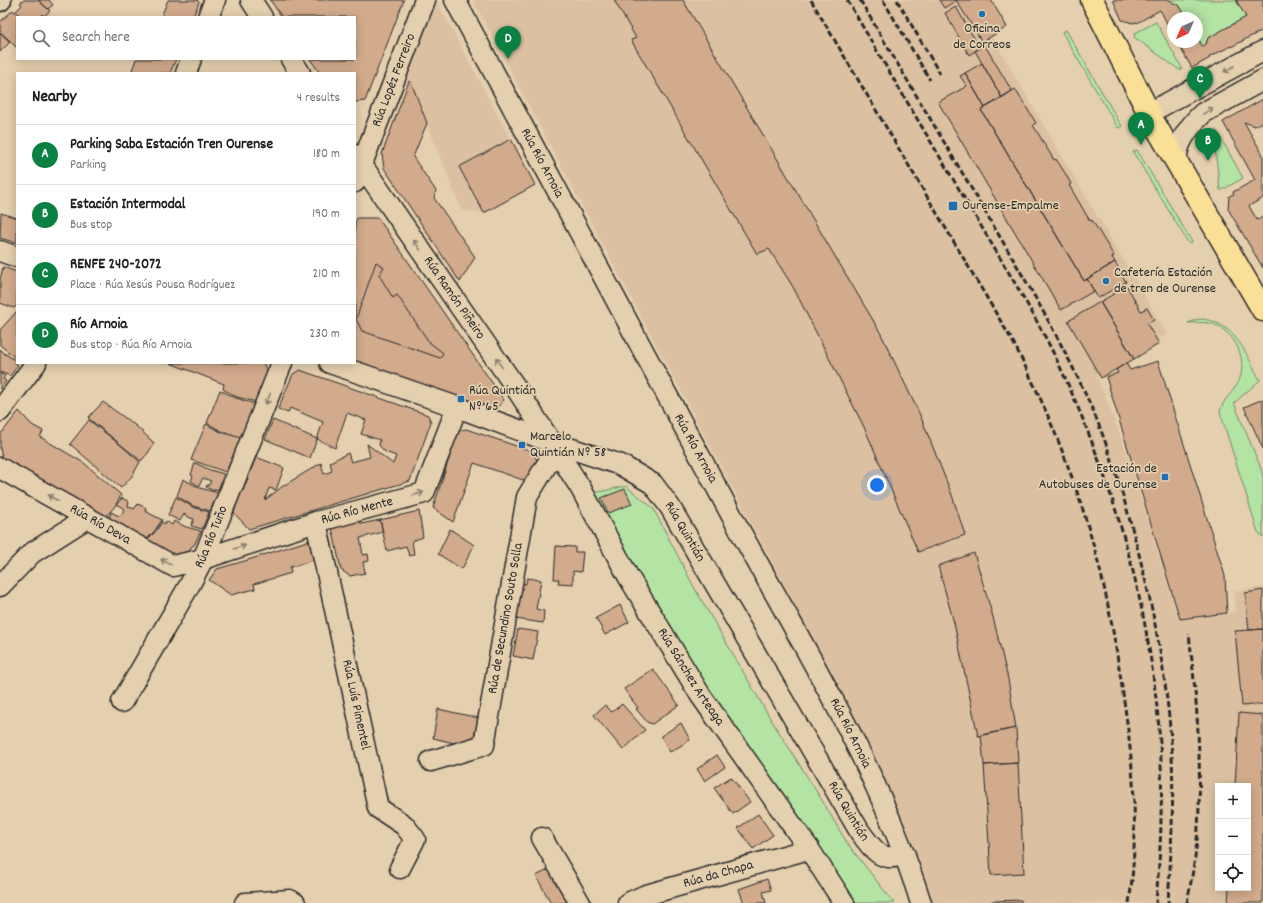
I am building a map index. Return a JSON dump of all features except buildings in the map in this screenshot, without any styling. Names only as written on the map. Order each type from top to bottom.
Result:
[{"type":"main road","points":[[1075,0],[1104,47],[1149,113]]},
{"type":"main road","points":[[1092,0],[1149,113],[1263,310]]},
{"type":"street","points":[[208,16],[215,0]]},
{"type":"street","points":[[251,0],[261,16]]},
{"type":"street","name":"Rúa Lopéz Ferreiro","points":[[357,167],[425,0]]},
{"type":"street","name":"Rúa Río Arnoia","points":[[455,0],[711,477],[827,687],[859,751],[885,809],[905,855],[921,903]]},
{"type":"street","points":[[1149,113],[1263,51]]},
{"type":"street","points":[[186,72],[191,60]]},
{"type":"street","points":[[291,60],[299,72]]},
{"type":"street","points":[[1179,166],[1177,157],[1178,149],[1196,120],[1203,113],[1263,80]]},
{"type":"street","name":"Rúa Ramón Piñeiro","points":[[357,167],[514,385],[551,442]]},
{"type":"street","points":[[0,251],[16,256]]},
{"type":"street","points":[[0,411],[35,364]]},
{"type":"street","name":"Rúa Río Tuño","points":[[122,702],[203,559],[282,364]]},
{"type":"street","name":"Rúa Quintián","points":[[333,364],[457,407],[551,442],[621,465],[653,484],[670,507],[860,832],[870,845],[882,855],[888,857],[905,855]]},
{"type":"street","name":"Rúa Río Mente","points":[[203,559],[316,522],[424,493],[457,407]]},
{"type":"street","name":"Rúa de Secundino Souto Solla","points":[[431,761],[484,746],[527,497],[549,461],[551,442]]},
{"type":"street","name":"Rúa Sánchez Arteaga","points":[[551,442],[580,487],[628,576],[701,696],[809,849],[844,903]]},
{"type":"street","name":"Rúa Río Deva","points":[[0,468],[173,566],[203,559]]},
{"type":"street","points":[[0,586],[32,553],[87,518]]},
{"type":"street","name":"Rúa Luís Pimentel","points":[[316,522],[378,808],[404,825],[415,839],[400,868]]},
{"type":"street","points":[[542,838],[580,903]]},
{"type":"street","name":"Rúa da Chapa","points":[[628,903],[646,896],[809,849]]},
{"type":"street","points":[[244,903],[290,900],[295,903]]},
{"type":"shaded area","points":[[427,0],[436,0],[535,185],[484,213],[462,211],[400,58]]},
{"type":"shaded area","points":[[473,0],[970,0],[1167,334],[1097,377],[1129,459],[1179,620],[1235,611],[1235,591],[1263,587],[1263,903],[931,903],[908,830],[842,694]]},
{"type":"green space","points":[[1170,0],[1236,0],[1246,17],[1208,38],[1206,44],[1203,46],[1203,12],[1183,12],[1179,5]]},
{"type":"green space","points":[[1156,22],[1167,41],[1167,48],[1171,48],[1182,68],[1181,71],[1134,37],[1135,33]]},
{"type":"green space","points":[[1066,30],[1122,126],[1118,128],[1062,32]]},
{"type":"green space","points":[[1215,130],[1217,131],[1243,178],[1222,190],[1220,190],[1213,132]]},
{"type":"green space","points":[[1137,150],[1192,242],[1189,244],[1133,152]]},
{"type":"green space","points":[[1203,319],[1224,327],[1232,334],[1245,351],[1260,380],[1234,403],[1260,466],[1263,477],[1263,537],[1258,532],[1220,412],[1221,407],[1236,387],[1241,375],[1242,367],[1239,351],[1231,337],[1215,324],[1188,323]]},
{"type":"green space","points":[[626,486],[653,508],[695,589],[770,718],[847,843],[894,903],[850,903],[683,658],[594,493]]},
{"type":"railway","points":[[811,0],[1013,342],[1056,434],[1082,506],[1095,551],[1110,615],[1118,658],[1130,751],[1134,802],[1134,853],[1129,903]]},
{"type":"railway","points":[[847,0],[1032,312],[1052,350],[1077,404],[1105,478],[1138,592],[1152,668],[1160,741],[1161,778],[1160,837],[1156,903]]},
{"type":"railway","points":[[860,0],[1059,340],[1102,433],[1122,493],[1142,566],[1164,674],[1170,728],[1173,793],[1168,903]]},
{"type":"railway","points":[[883,0],[930,80]]},
{"type":"railway","points":[[897,0],[940,74]]},
{"type":"railway","points":[[1187,903],[1193,872],[1199,814],[1197,711],[1189,634]]},
{"type":"place","name":"Oficina de Correos","points":[[982,14]]},
{"type":"place","name":"Río Arnoia","points":[[508,59]]},
{"type":"place","name":"RENFE 240-2072","points":[[1200,99]]},
{"type":"place","name":"Parking Saba Estación Tren Ourense","points":[[1141,145]]},
{"type":"place","name":"Estación Intermodal","points":[[1208,161]]},
{"type":"place","name":"Ourense-Empalme","points":[[953,206]]},
{"type":"place","name":"Cafetería Estación de tren de Ourense","points":[[1106,281]]},
{"type":"place","name":"Rúa Quintián Nº 65","points":[[461,399]]},
{"type":"place","name":"Marcelo Quintián Nº 58","points":[[522,445]]},
{"type":"place","name":"Estación de Autobuses de Ourense","points":[[1165,477]]}]
